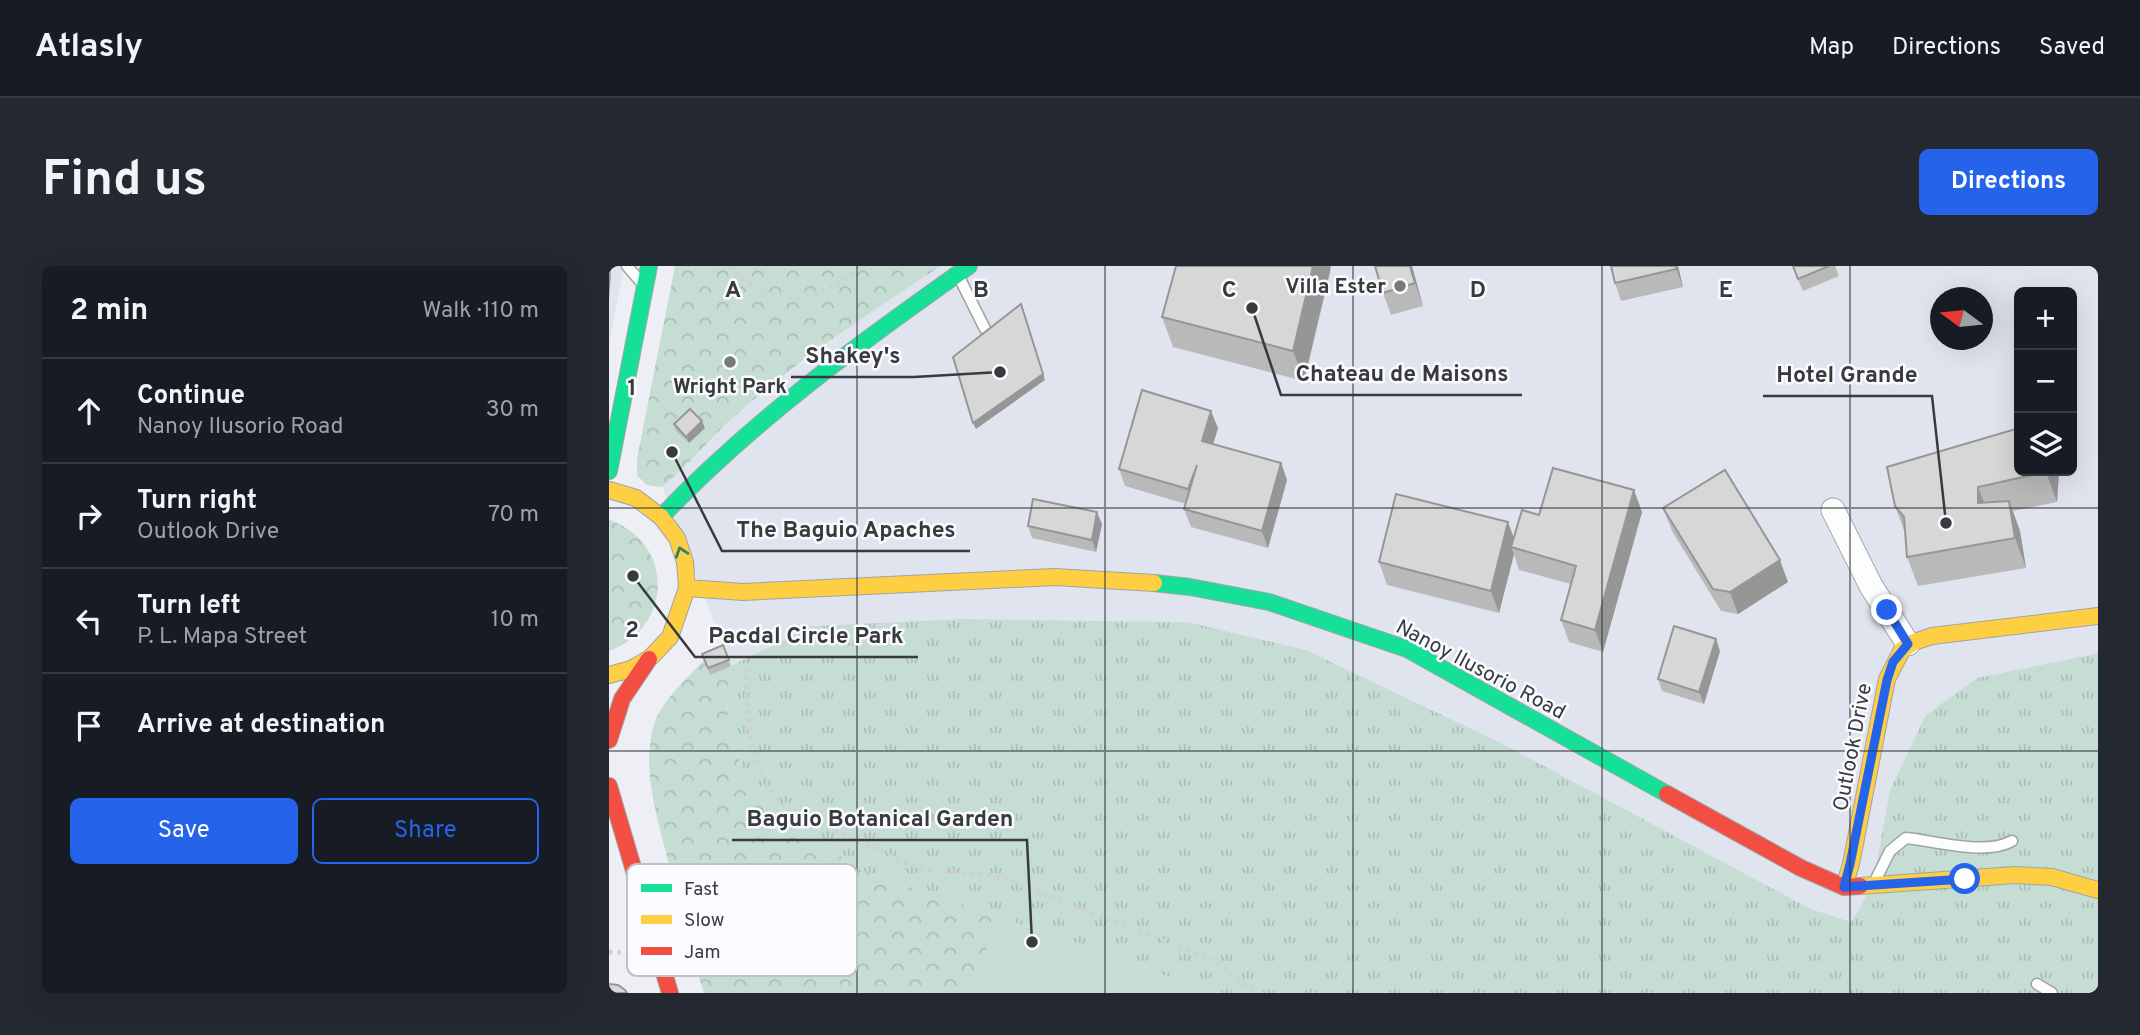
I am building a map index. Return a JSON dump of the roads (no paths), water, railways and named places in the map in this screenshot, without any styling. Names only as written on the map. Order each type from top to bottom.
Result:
[{"type":"main road","points":[[609,471],[649,266]]},
{"type":"main road","points":[[661,517],[696,479],[785,401],[963,270]]},
{"type":"main road","points":[[609,490],[636,498],[661,517],[677,538],[685,562],[687,588],[670,637],[650,658],[622,699],[609,740]]},
{"type":"main road","name":"Nanoy Ilusorio Road","points":[[687,588],[743,592],[1055,577],[1178,586],[1269,602],[1408,649],[1801,868],[1844,887],[2015,875],[2052,877],[2098,890]]},
{"type":"main road","points":[[1908,644],[1932,636],[2098,616]]},
{"type":"main road","name":"Outlook Drive","points":[[1844,887],[1887,680],[1893,662],[1908,644]]},
{"type":"main road","points":[[609,676],[631,669],[650,658]]},
{"type":"main road","points":[[609,786],[632,864]]},
{"type":"main road","points":[[665,976],[670,993]]},
{"type":"street","points":[[1833,510],[1871,586],[1908,644]]},
{"type":"lane","points":[[627,266],[645,285]]},
{"type":"lane","points":[[963,270],[985,329]]},
{"type":"lane","points":[[1873,885],[1890,851],[1906,838],[1958,846],[2003,847],[2012,841]]},
{"type":"lane","points":[[2037,984],[2052,993]]},
{"type":"place","name":"Villa Ester","points":[[1400,286]]},
{"type":"place","name":"Chateau de Maisons","points":[[1252,308]]},
{"type":"place","name":"Wright Park","points":[[730,362]]},
{"type":"place","name":"Shakey's","points":[[1000,372]]},
{"type":"place","name":"The Baguio Apaches","points":[[672,452]]},
{"type":"place","name":"Hotel Grande","points":[[1946,523]]},
{"type":"place","name":"Pacdal Circle Park","points":[[633,576]]},
{"type":"place","name":"Baguio Botanical Garden","points":[[1032,942]]}]
